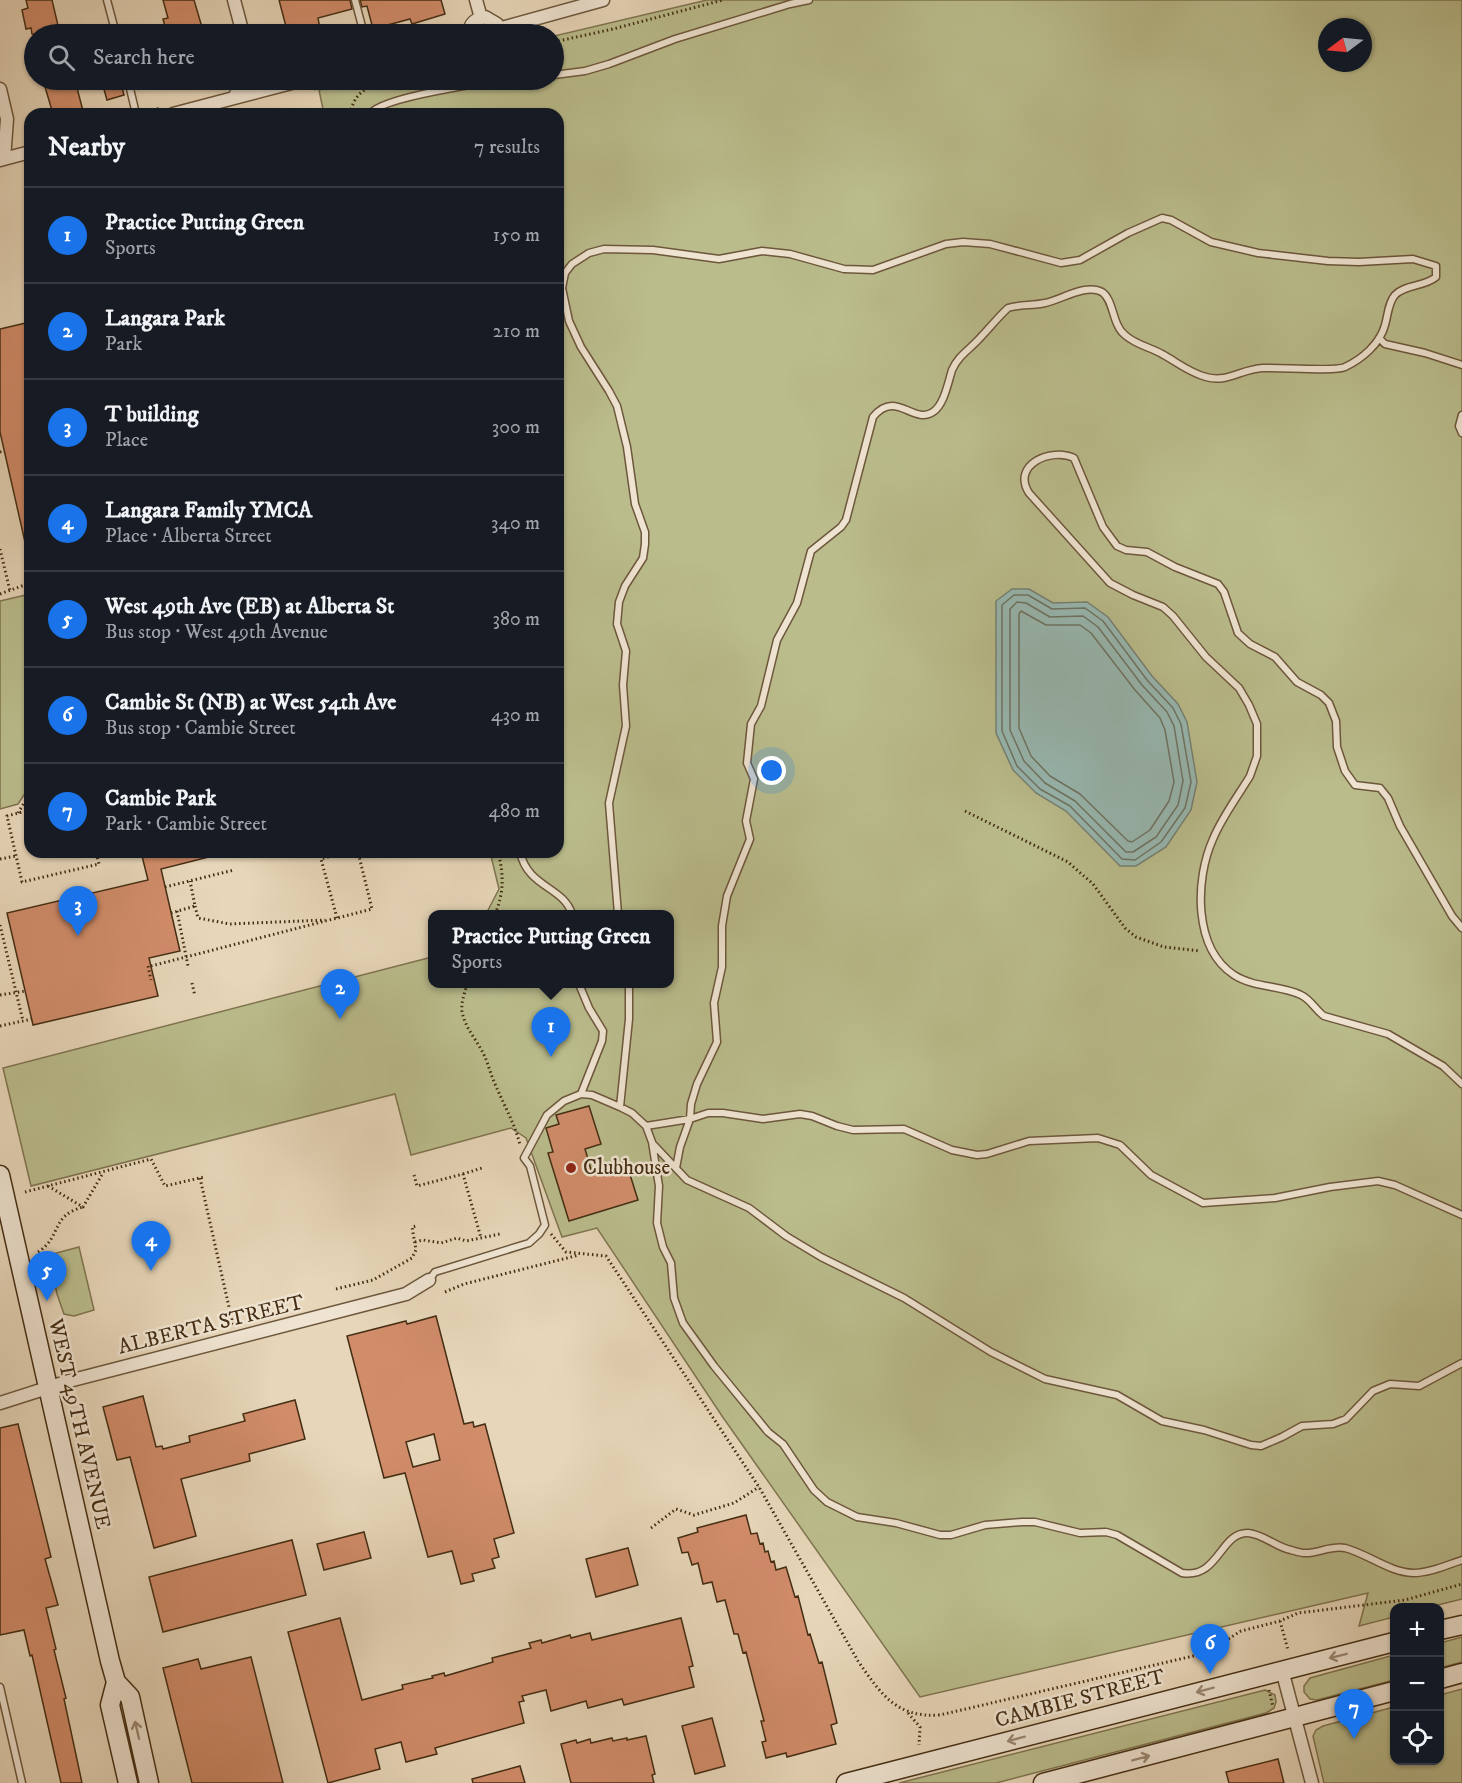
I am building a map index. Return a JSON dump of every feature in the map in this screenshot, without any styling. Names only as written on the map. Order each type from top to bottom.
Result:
[{"type":"main road","name":"WEST 49TH AVENUE","points":[[0,1175],[116,1682],[110,1705],[128,1783]]},
{"type":"main road","points":[[1444,1629],[1462,1624]]},
{"type":"main road","name":"CAMBIE STREET","points":[[846,1783],[1390,1643]]},
{"type":"main road","points":[[1444,1678],[1462,1673]]},
{"type":"main road","name":"WEST 49TH AVENUE","points":[[116,1682],[130,1697],[149,1783]]},
{"type":"main road","points":[[1043,1783],[1390,1692]]},
{"type":"street","points":[[234,0],[240,24]]},
{"type":"street","points":[[476,0],[480,18]]},
{"type":"street","points":[[525,24],[603,0]]},
{"type":"street","points":[[473,24],[480,18],[490,18],[494,24]]},
{"type":"street","points":[[0,89],[7,119],[2,159],[24,154]]},
{"type":"street","points":[[234,98],[238,90]]},
{"type":"street","points":[[196,108],[256,90]]},
{"type":"street","name":"ALBERTA STREET","points":[[0,1403],[69,1381],[406,1294],[429,1280]]},
{"type":"street","points":[[1282,1670],[1312,1783]]},
{"type":"lane","points":[[107,0],[113,24]]},
{"type":"lane","points":[[355,0],[361,24]]},
{"type":"lane","points":[[564,74],[585,72],[675,39],[809,0]]},
{"type":"lane","points":[[130,90],[135,108]]},
{"type":"lane","points":[[376,108],[445,90]]},
{"type":"lane","points":[[564,278],[572,264],[589,253],[604,249],[653,250],[719,259],[762,251],[790,254],[844,269],[873,270],[946,244],[963,242],[990,244],[1061,263],[1080,260],[1128,233],[1162,219],[1171,220],[1212,242],[1258,253],[1328,261],[1413,260],[1436,266],[1436,278],[1431,282],[1409,287],[1394,296],[1379,338],[1366,354],[1343,368],[1263,368],[1247,370],[1224,380],[1207,378],[1181,368],[1162,354],[1127,337],[1118,329],[1108,298],[1101,291],[1085,290],[1044,304],[1017,305],[1008,308],[959,358],[934,412],[926,415],[894,405],[880,408],[873,417],[846,519],[841,527],[811,551],[797,603],[777,639],[761,706],[751,724],[747,763],[754,779],[746,821],[750,839],[727,896],[722,926],[722,967],[714,1003],[717,1042],[697,1084],[676,1168]]},
{"type":"lane","points":[[564,297],[569,321],[581,347],[617,405],[627,447],[635,504],[645,532],[643,558],[625,586],[619,602],[617,624],[626,651],[623,685],[626,726],[609,803],[618,910]]},
{"type":"lane","points":[[1379,338],[1385,344],[1436,356],[1462,365]]},
{"type":"lane","points":[[1462,415],[1460,426],[1462,433]]},
{"type":"lane","points":[[1462,928],[1452,916],[1406,836],[1388,798],[1380,788],[1355,785],[1344,771],[1337,747],[1336,721],[1329,703],[1321,695],[1297,682],[1275,657],[1250,644],[1238,633],[1224,592],[1218,584],[1175,567],[1148,552],[1126,550],[1117,546],[1104,527],[1074,458],[1060,454],[1043,457],[1036,461],[1025,473],[1023,480],[1029,493],[1110,583],[1163,607],[1173,616],[1198,648],[1239,688],[1253,713],[1258,737],[1254,765],[1213,839],[1202,878],[1200,900],[1203,922],[1207,938],[1218,957],[1233,974],[1245,980],[1303,995],[1324,1016],[1388,1034],[1443,1066],[1462,1084]]},
{"type":"lane","points":[[522,858],[534,878],[563,898],[570,910]]},
{"type":"lane","points":[[581,988],[589,1008],[603,1030],[602,1041],[581,1094]]},
{"type":"lane","points":[[620,1107],[629,1019],[629,988]]},
{"type":"lane","points":[[429,1280],[435,1272],[529,1243],[539,1234],[545,1225],[530,1166],[524,1158],[547,1115],[564,1101],[581,1094],[592,1095],[632,1113],[646,1126],[652,1143],[659,1186],[657,1223],[663,1247],[671,1263],[674,1299],[683,1323],[714,1366],[768,1432],[783,1444],[814,1490],[827,1502],[841,1510],[857,1517],[896,1523],[940,1535],[951,1535],[985,1525],[1022,1522],[1035,1522],[1080,1533],[1106,1532],[1117,1535],[1182,1573],[1189,1574],[1205,1570],[1233,1538],[1251,1533],[1287,1550],[1305,1554],[1344,1548],[1401,1571],[1414,1573],[1431,1571],[1462,1560]]},
{"type":"lane","points":[[646,1126],[690,1119],[708,1113],[763,1119],[800,1114],[853,1130],[904,1129],[952,1150],[977,1155],[1029,1141],[1098,1138],[1120,1145],[1151,1175],[1203,1203],[1275,1198],[1330,1187],[1378,1181],[1395,1185],[1462,1215]]},
{"type":"lane","points":[[652,1143],[687,1180],[749,1208],[786,1236],[821,1257],[904,1298],[991,1352],[1045,1379],[1117,1395],[1162,1421],[1261,1446],[1302,1426],[1333,1424],[1346,1419],[1373,1392],[1390,1384],[1419,1386],[1462,1363]]},
{"type":"lane","points":[[0,1687],[22,1783]]},
{"type":"path","points":[[564,40],[723,0]]},
{"type":"path","points":[[351,108],[353,100],[364,90]]},
{"type":"path","points":[[0,549],[10,591]]},
{"type":"path","points":[[0,594],[24,585]]},
{"type":"path","points":[[18,813],[24,803]]},
{"type":"path","points":[[965,811],[1068,862],[1093,884],[1125,928],[1136,937],[1164,947],[1201,951],[1218,957]]},
{"type":"path","points":[[0,817],[24,812]]},
{"type":"path","points":[[7,816],[22,882],[99,864],[98,858]]},
{"type":"path","points":[[0,860],[16,856]]},
{"type":"path","points":[[324,858],[321,859],[337,918]]},
{"type":"path","points":[[151,980],[149,966],[372,909],[359,858]]},
{"type":"path","points":[[497,910],[501,899],[504,873],[500,858]]},
{"type":"path","points":[[165,887],[234,870]]},
{"type":"path","points":[[190,881],[198,918],[230,924],[331,920]]},
{"type":"path","points":[[171,913],[195,906]]},
{"type":"path","points":[[177,911],[188,966]]},
{"type":"path","points":[[0,925],[23,1021]]},
{"type":"path","points":[[192,983],[195,996]]},
{"type":"path","points":[[467,988],[462,1002],[465,1021],[469,1032],[485,1057],[493,1080],[515,1125],[524,1158]]},
{"type":"path","points":[[0,996],[26,991]]},
{"type":"path","points":[[0,1026],[32,1019]]},
{"type":"path","points":[[25,1192],[151,1159],[165,1186],[202,1178],[233,1325]]},
{"type":"path","points":[[414,1175],[417,1186],[482,1168]]},
{"type":"path","points":[[38,1252],[53,1239],[57,1225],[65,1215],[83,1207],[104,1172]]},
{"type":"path","points":[[463,1174],[481,1238]]},
{"type":"path","points":[[48,1186],[83,1207]]},
{"type":"path","points":[[545,1225],[566,1252],[606,1256],[759,1487],[858,1661],[890,1701],[907,1712],[920,1727],[919,1745]]},
{"type":"path","points":[[336,1288],[373,1280],[412,1258],[416,1250],[412,1227],[416,1226]]},
{"type":"path","points":[[415,1242],[423,1240],[436,1243],[457,1238],[466,1241],[500,1234]]},
{"type":"path","points":[[445,1292],[464,1284],[584,1254]]},
{"type":"path","points":[[651,1528],[676,1509],[694,1515],[734,1503],[759,1487]]},
{"type":"path","points":[[907,1712],[925,1716],[940,1715],[1206,1653],[1241,1631],[1298,1614],[1405,1600],[1462,1584]]},
{"type":"path","points":[[1280,1621],[1288,1650]]},
{"type":"path","points":[[1269,1690],[1274,1709]]},
{"type":"green space","points":[[707,0],[1462,0],[1462,1599],[1444,1604],[1390,1603],[1390,1618],[1359,1626],[1368,1593],[920,1697],[722,1416],[597,1228],[562,1237],[526,1138],[511,1128],[411,1155],[395,1094],[31,1186],[3,1068],[428,958],[428,988],[674,988],[674,910],[488,910],[499,889],[491,858],[564,858],[564,108],[323,108],[319,90],[564,90],[564,34]]},
{"type":"green space","points":[[24,595],[24,795],[18,804],[0,809],[0,601]]},
{"type":"green space","points":[[79,1247],[94,1310],[74,1316],[64,1314],[57,1294],[49,1255]]},
{"type":"green space","points":[[1462,1637],[1462,1662],[1444,1667],[1444,1642]]},
{"type":"green space","points":[[1390,1656],[1390,1681],[1317,1700],[1310,1699],[1304,1692],[1304,1686],[1310,1678]]},
{"type":"green space","points":[[1462,1689],[1462,1783],[1324,1783],[1313,1736],[1316,1730],[1323,1726],[1390,1708],[1390,1765],[1444,1765],[1444,1694]]},
{"type":"green space","points":[[1265,1690],[1275,1695],[1276,1702],[1274,1708],[1266,1713],[996,1783],[899,1783]]},
{"type":"water","points":[[1012,589],[1029,589],[1053,603],[1087,602],[1108,617],[1152,676],[1178,704],[1187,722],[1197,782],[1191,810],[1166,847],[1136,866],[1120,866],[1066,811],[1036,793],[1013,770],[996,733],[996,601]]},
{"type":"building","points":[[26,0],[52,0],[58,24],[25,24],[22,10],[28,8]]},
{"type":"building","points":[[163,0],[194,0],[201,24],[164,24],[163,19],[168,18]]},
{"type":"building","points":[[279,0],[350,0],[352,9],[318,18],[319,24],[285,24]]},
{"type":"building","points":[[360,0],[441,0],[445,14],[412,24],[410,19],[392,24],[372,24],[367,6],[362,7]]},
{"type":"building","points":[[46,90],[78,90],[82,108],[51,108]]},
{"type":"building","points":[[104,90],[123,90],[124,95],[107,100]]},
{"type":"building","points":[[24,323],[24,538],[0,432],[0,329]]},
{"type":"building","points":[[142,858],[205,858],[161,869],[180,951],[149,958],[158,996],[33,1025],[7,913],[148,880]]},
{"type":"building","name":"Clubhouse","points":[[589,1106],[601,1144],[585,1149],[592,1173],[626,1162],[638,1200],[569,1221],[548,1153],[553,1152],[546,1128],[559,1124],[556,1115]]},
{"type":"building","points":[[436,1316],[464,1424],[473,1422],[474,1427],[485,1424],[514,1533],[494,1539],[499,1557],[492,1559],[495,1568],[472,1574],[474,1581],[461,1584],[452,1551],[428,1557],[405,1473],[384,1478],[347,1336],[406,1321],[407,1324]],"holes":[[[434,1434],[440,1460],[413,1467],[406,1442]]]},
{"type":"building","points":[[143,1396],[156,1447],[162,1446],[163,1449],[190,1442],[189,1436],[245,1421],[243,1414],[295,1400],[305,1439],[249,1454],[250,1461],[181,1479],[196,1536],[154,1548],[130,1457],[117,1460],[103,1407]]},
{"type":"building","points":[[18,1424],[51,1557],[45,1559],[58,1605],[46,1608],[82,1783],[61,1783],[32,1655],[30,1656],[24,1630],[0,1635],[0,1428]]},
{"type":"building","points":[[746,1515],[751,1534],[757,1533],[760,1544],[763,1543],[765,1552],[768,1551],[776,1570],[786,1567],[795,1597],[798,1596],[808,1635],[810,1634],[819,1663],[822,1662],[837,1723],[831,1725],[836,1744],[787,1757],[786,1753],[766,1758],[762,1742],[766,1741],[761,1721],[764,1721],[746,1652],[743,1653],[738,1634],[734,1634],[725,1600],[717,1602],[712,1582],[703,1584],[698,1563],[692,1565],[688,1552],[682,1553],[678,1538],[698,1532],[697,1528]]},
{"type":"building","points":[[364,1532],[371,1558],[324,1570],[317,1544]]},
{"type":"building","points":[[292,1540],[306,1595],[163,1632],[149,1577]]},
{"type":"building","points":[[628,1548],[638,1585],[596,1597],[586,1559]]},
{"type":"building","points":[[340,1618],[362,1700],[403,1689],[402,1685],[433,1678],[432,1676],[444,1673],[445,1676],[493,1662],[492,1658],[531,1648],[529,1643],[541,1640],[542,1643],[570,1635],[571,1638],[590,1633],[592,1640],[681,1618],[693,1666],[689,1667],[694,1687],[624,1705],[622,1699],[588,1708],[586,1701],[551,1711],[546,1690],[522,1696],[524,1701],[519,1702],[524,1723],[435,1748],[437,1754],[406,1762],[401,1742],[375,1749],[380,1769],[328,1783],[288,1632]]},
{"type":"building","points":[[251,1657],[283,1783],[192,1783],[163,1668],[198,1659],[201,1669]]},
{"type":"building","points":[[712,1718],[725,1766],[695,1774],[682,1726]]},
{"type":"building","points":[[646,1736],[655,1774],[652,1775],[654,1783],[571,1783],[561,1744],[576,1740],[577,1743],[590,1739],[591,1743],[612,1738],[613,1741]]},
{"type":"building","points":[[1278,1759],[1284,1783],[1229,1783],[1226,1772]]},
{"type":"building","points":[[520,1766],[525,1783],[473,1783],[472,1779]]},
{"type":"place","name":"T building","points":[[78,936]]},
{"type":"place","name":"Langara Park","points":[[340,1019]]},
{"type":"place","name":"Practice Putting Green","points":[[551,1057]]},
{"type":"place","name":"Clubhouse","points":[[571,1168]]},
{"type":"place","name":"Langara Family YMCA","points":[[151,1271]]},
{"type":"place","name":"West 49th Ave (EB) at Alberta St","points":[[47,1301]]},
{"type":"place","name":"Cambie St (NB) at West 54th Ave","points":[[1210,1674]]},
{"type":"place","name":"Cambie Park","points":[[1354,1739]]}]
